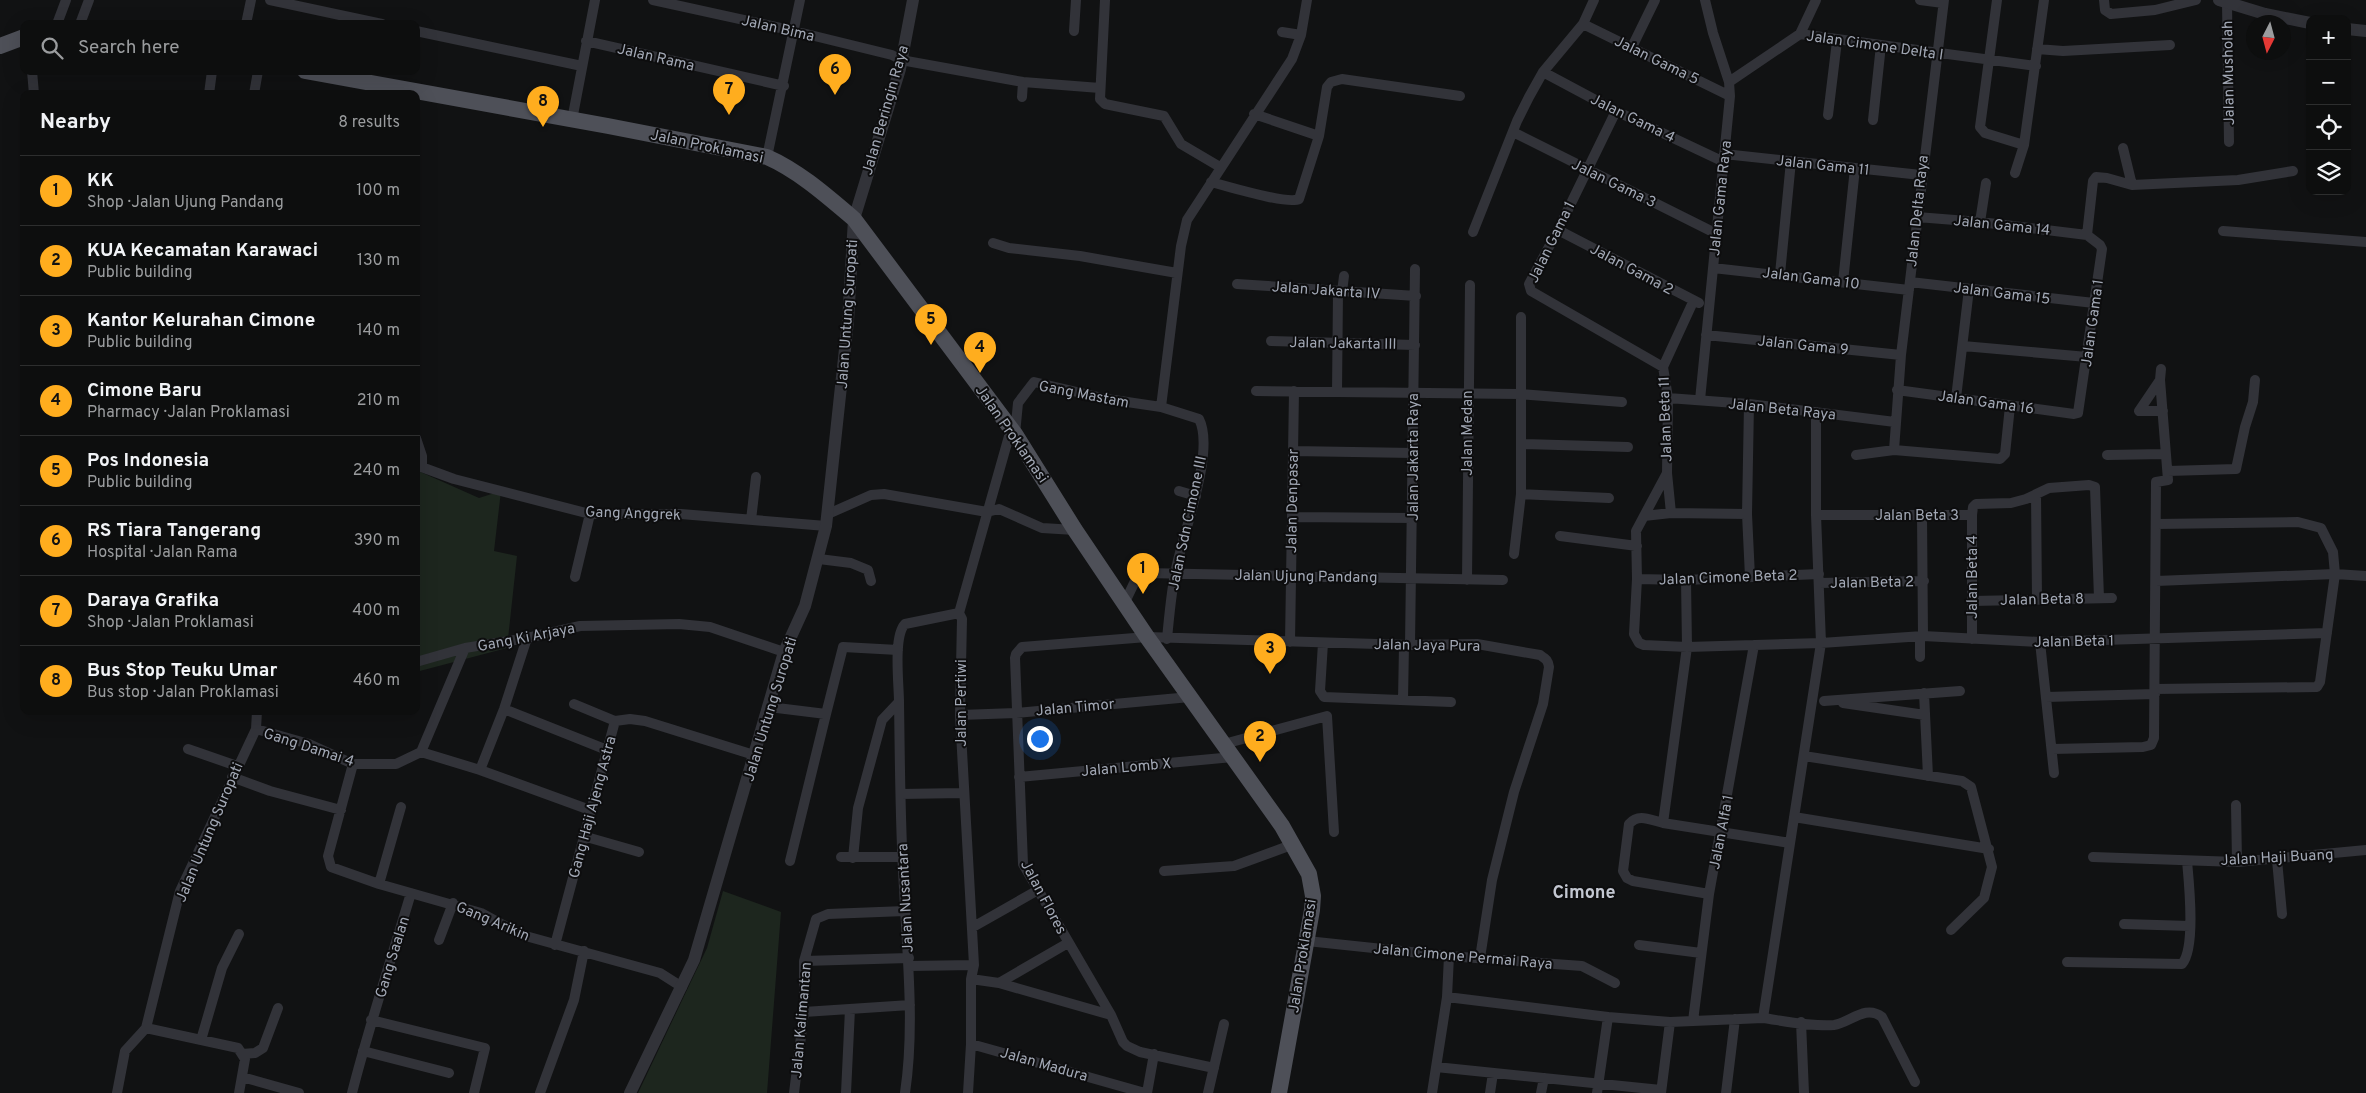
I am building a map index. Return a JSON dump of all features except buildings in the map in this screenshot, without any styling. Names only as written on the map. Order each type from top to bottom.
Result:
[{"type":"main road","points":[[0,46],[20,38]]},
{"type":"main road","name":"Jalan Proklamasi","points":[[322,75],[376,88]]},
{"type":"main road","name":"Jalan Proklamasi","points":[[420,95],[572,120],[767,157],[778,162],[854,219],[1013,431],[1075,530],[1126,602],[1147,637],[1294,844],[1309,874],[1312,886],[1312,910],[1279,1093]]},
{"type":"street","points":[[58,20],[66,0]]},
{"type":"street","points":[[82,20],[89,0]]},
{"type":"street","points":[[247,20],[251,0]]},
{"type":"street","points":[[270,0],[363,20]]},
{"type":"street","points":[[572,120],[595,0]]},
{"type":"street","name":"Jalan Bima","points":[[653,0],[794,31],[892,55],[901,60],[1023,82],[1100,88]]},
{"type":"street","points":[[767,157],[784,86],[800,0]]},
{"type":"street","name":"Jalan Beringin Raya","points":[[854,219],[901,60],[913,0]]},
{"type":"street","points":[[1074,30],[1076,0]]},
{"type":"street","points":[[1105,0],[1100,99],[1105,104],[1164,116],[1181,144],[1220,167]]},
{"type":"street","points":[[1161,407],[1181,246],[1188,220],[1254,114],[1292,59],[1301,35],[1307,0]]},
{"type":"street","points":[[1473,232],[1512,132],[1543,72],[1583,24],[1594,0]]},
{"type":"street","points":[[1632,47],[1655,0]]},
{"type":"street","name":"Jalan Gama Raya","points":[[1700,400],[1732,81],[1712,33],[1705,0]]},
{"type":"street","points":[[1800,34],[1816,0]]},
{"type":"street","points":[[1920,0],[1944,2]]},
{"type":"street","points":[[1998,0],[1981,130],[2024,145]]},
{"type":"street","points":[[2015,173],[2024,145],[2044,0]]},
{"type":"street","points":[[2104,0],[2104,10],[2111,14],[2155,10],[2196,0]]},
{"type":"street","name":"Jalan Delta Raya","points":[[1894,450],[1897,390],[1923,155],[1944,2]]},
{"type":"street","points":[[2223,2],[2265,14],[2306,22]]},
{"type":"street","name":"Jalan Musholah","points":[[2223,2],[2229,142]]},
{"type":"street","name":"Jalan Gama 5","points":[[1583,24],[1730,96]]},
{"type":"street","points":[[2351,29],[2366,31]]},
{"type":"street","points":[[420,32],[582,66]]},
{"type":"street","points":[[1282,32],[1301,35]]},
{"type":"street","name":"Jalan Cimone Delta I","points":[[1732,81],[1800,34],[1837,41],[1881,45],[2036,66]]},
{"type":"street","name":"Jalan Rama","points":[[586,41],[784,86]]},
{"type":"street","points":[[1828,115],[1837,41]]},
{"type":"street","points":[[1873,120],[1881,45]]},
{"type":"street","points":[[2037,49],[2063,51],[2170,45]]},
{"type":"street","name":"Jalan Gama 4","points":[[1543,72],[1616,111],[1724,158]]},
{"type":"street","points":[[32,75],[34,90]]},
{"type":"street","points":[[210,90],[211,75]]},
{"type":"street","points":[[255,90],[257,75]]},
{"type":"street","points":[[1211,182],[1270,197],[1297,201],[1300,198],[1319,136],[1326,92],[1331,82],[1335,80],[1342,78],[1460,96]]},
{"type":"street","points":[[1022,97],[1023,82]]},
{"type":"street","name":"Jalan Gama 1","points":[[1616,111],[1558,230],[1529,284],[1530,290],[1663,367]]},
{"type":"street","points":[[1254,114],[1319,136]]},
{"type":"street","name":"Jalan Gama 3","points":[[1512,132],[1716,233]]},
{"type":"street","points":[[2123,148],[2132,185]]},
{"type":"street","name":"Jalan Gama 11","points":[[1724,158],[1791,161],[1921,175]]},
{"type":"street","points":[[1780,274],[1791,161]]},
{"type":"street","points":[[1843,282],[1855,168]]},
{"type":"street","points":[[2087,235],[2090,200],[2096,178],[2107,178],[2132,185],[2238,180],[2294,171]]},
{"type":"street","points":[[1980,222],[1986,183]]},
{"type":"street","name":"Jalan Gama 14","points":[[1917,217],[1980,222],[2087,235]]},
{"type":"street","name":"Jalan Untung Suropati","points":[[630,1093],[682,987],[697,951],[784,652],[805,606],[819,560],[827,520],[848,321],[854,219]]},
{"type":"street","name":"Jalan Gama 2","points":[[1558,230],[1694,302],[1708,307]]},
{"type":"street","points":[[2223,231],[2366,242]]},
{"type":"street","name":"Jalan Gama 1","points":[[2074,414],[2078,413],[2081,408],[2101,248],[2087,235]]},
{"type":"street","points":[[993,243],[1009,248],[1080,256],[1178,273]]},
{"type":"street","name":"Jalan Gama 10","points":[[1713,268],[1843,282],[1909,286]]},
{"type":"street","name":"Jalan Jakarta Raya","points":[[1403,700],[1412,578],[1415,269]]},
{"type":"street","points":[[1337,392],[1340,292],[1344,276]]},
{"type":"street","name":"Jalan Jakarta IV","points":[[1237,284],[1416,296]]},
{"type":"street","name":"Jalan Medan","points":[[1467,580],[1470,286]]},
{"type":"street","name":"Jalan Gama 15","points":[[1909,286],[1969,289],[2094,303]]},
{"type":"street","points":[[1956,398],[1969,289]]},
{"type":"street","name":"Jalan Beta 11","points":[[1671,513],[1667,473],[1668,398],[1663,367],[1694,302]]},
{"type":"street","points":[[1514,554],[1521,494],[1522,444],[1519,394],[1521,317]]},
{"type":"street","name":"Jalan Gama 9","points":[[1706,335],[1901,355]]},
{"type":"street","name":"Jalan Jakarta III","points":[[1272,341],[1414,344]]},
{"type":"street","points":[[1963,346],[2087,357]]},
{"type":"street","points":[[2052,749],[2143,747],[2151,745],[2154,738],[2156,482],[2167,481],[2168,471],[2162,411],[2161,369]]},
{"type":"street","points":[[2160,380],[2139,411],[2162,411]]},
{"type":"street","points":[[2168,471],[2236,469],[2245,427],[2253,402],[2255,380]]},
{"type":"street","name":"Gang Mastam","points":[[1013,431],[1018,403],[1034,382],[1107,399],[1161,407]]},
{"type":"street","name":"Jalan Gama 16","points":[[1897,390],[2074,414]]},
{"type":"street","points":[[1256,391],[1468,395],[1519,394],[1622,402]]},
{"type":"street","name":"Jalan Denpasar","points":[[1290,642],[1294,391]]},
{"type":"street","name":"Jalan Beta Raya","points":[[1668,398],[1749,404],[1895,422]]},
{"type":"street","points":[[1749,404],[1747,514],[1750,577]]},
{"type":"street","points":[[1856,455],[1894,450],[2002,458],[2005,454],[2010,406]]},
{"type":"street","name":"Jalan Sdn Cimone III","points":[[1161,407],[1199,418],[1202,425],[1204,443],[1196,496],[1175,573],[1167,639]]},
{"type":"street","points":[[1763,1018],[1821,643],[1816,515],[1816,412]]},
{"type":"street","points":[[853,858],[858,808],[882,720],[899,702],[898,650],[901,628],[905,624],[959,613],[987,512],[1013,431]]},
{"type":"street","points":[[1522,444],[1628,447]]},
{"type":"street","points":[[420,450],[422,456],[420,463]]},
{"type":"street","points":[[1293,451],[1413,453]]},
{"type":"street","points":[[2108,456],[2165,454]]},
{"type":"street","name":"Gang Anggrek","points":[[420,466],[454,479],[590,514],[681,514],[751,520],[827,520]]},
{"type":"street","name":"Jalan Beta 1","points":[[1667,473],[1636,531],[1637,579],[1634,634],[1644,645],[1687,647],[1821,643],[1922,636],[2040,642],[2155,640],[2327,633]]},
{"type":"street","points":[[751,520],[756,477]]},
{"type":"street","name":"Jalan Beta 3","points":[[1816,515],[1964,515],[1976,504],[2010,503],[2049,488],[2089,485],[2095,487],[2099,598]]},
{"type":"street","points":[[1179,491],[1196,496]]},
{"type":"street","points":[[827,520],[871,495],[884,494],[987,512],[999,509],[1042,528],[1075,530]]},
{"type":"street","points":[[1521,494],[1609,498]]},
{"type":"street","points":[[2036,494],[2037,600]]},
{"type":"street","points":[[1644,516],[1671,513],[1747,514]]},
{"type":"street","points":[[575,577],[590,514]]},
{"type":"street","points":[[1920,657],[1924,581],[1922,515]]},
{"type":"street","name":"Jalan Beta 4","points":[[1964,515],[1972,601],[1966,639]]},
{"type":"street","points":[[1292,517],[1413,518]]},
{"type":"street","points":[[2046,697],[2155,691],[2313,688],[2320,683],[2335,574],[2334,552],[2321,528],[2298,522],[2156,524]]},
{"type":"street","points":[[1560,536],[1637,546]]},
{"type":"street","points":[[819,560],[851,563],[868,570],[871,581]]},
{"type":"street","name":"Jalan Ujung Pandang","points":[[1126,602],[1140,575],[1175,573],[1503,580]]},
{"type":"street","points":[[2156,581],[2335,574],[2366,576]]},
{"type":"street","name":"Jalan Cimone Beta 2","points":[[1637,579],[1819,578]]},
{"type":"street","name":"Jalan Beta 2","points":[[1819,578],[1924,581]]},
{"type":"street","points":[[1663,823],[1687,647],[1686,580]]},
{"type":"street","name":"Jalan Beta 8","points":[[1972,601],[2112,598]]},
{"type":"street","name":"Jalan Pertiwi","points":[[959,613],[962,619],[960,715],[963,792],[974,965],[971,979],[971,1044],[968,1093]]},
{"type":"street","name":"Gang Ki Arjaya","points":[[421,752],[465,648],[527,638],[580,626],[679,624],[710,627],[784,652]]},
{"type":"street","name":"Jalan Jaya Pura","points":[[1025,646],[1147,637],[1407,645],[1477,644],[1540,655],[1549,662],[1543,704],[1514,792],[1492,880],[1480,958]]},
{"type":"street","points":[[480,770],[504,709],[527,638]]},
{"type":"street","points":[[2040,642],[2054,773]]},
{"type":"street","points":[[1323,643],[1322,696],[1326,698],[1451,702]]},
{"type":"street","name":"Jalan Alfa 1","points":[[1693,1021],[1709,894],[1754,645]]},
{"type":"street","points":[[790,861],[843,646],[898,650]]},
{"type":"street","name":"Jalan Flores","points":[[1025,646],[1018,650],[1015,658],[1021,852],[1023,864],[1111,1015],[1122,1042],[1140,1052],[1214,1068]]},
{"type":"street","points":[[420,661],[465,648]]},
{"type":"street","points":[[1824,701],[1960,691]]},
{"type":"street","points":[[1924,693],[1928,776]]},
{"type":"street","name":"Jalan Timor","points":[[960,715],[1016,713],[1190,697]]},
{"type":"street","points":[[1813,699],[1925,715]]},
{"type":"street","name":"Jalan Nusantara","points":[[899,702],[902,857],[910,1005],[909,1068],[905,1093]]},
{"type":"street","points":[[574,704],[615,721]]},
{"type":"street","points":[[769,707],[826,714]]},
{"type":"street","points":[[504,709],[607,750]]},
{"type":"street","name":"Jalan Untung Suropati","points":[[117,1093],[125,1051],[146,1028],[180,891],[256,729],[257,715]]},
{"type":"street","name":"Jalan Lomb X","points":[[1019,777],[1228,751],[1327,716],[1334,832]]},
{"type":"street","name":"Gang Haji Ajeng Astra","points":[[555,945],[615,721],[630,719],[645,721],[754,756]]},
{"type":"street","name":"Gang Damai 4","points":[[256,729],[309,744],[353,764],[396,764],[421,752]]},
{"type":"street","points":[[188,749],[237,766]]},
{"type":"street","points":[[421,752],[480,770],[590,810]]},
{"type":"street","points":[[1804,756],[1962,781],[1970,788],[1989,849],[1992,867],[1984,898],[1951,930]]},
{"type":"street","name":"Gang Arikin","points":[[353,764],[328,856],[331,867],[379,884],[453,903],[481,913],[522,935],[660,974],[682,987]]},
{"type":"street","points":[[232,777],[270,792],[341,810]]},
{"type":"street","points":[[901,794],[963,792]]},
{"type":"street","points":[[2236,805],[2237,862]]},
{"type":"street","points":[[379,884],[401,807]]},
{"type":"street","points":[[1709,894],[1633,881],[1624,875],[1629,824],[1638,817],[1663,823],[1790,843]]},
{"type":"street","points":[[1794,817],[1989,849]]},
{"type":"street","points":[[583,836],[639,852]]},
{"type":"street","points":[[1164,872],[1234,866],[1294,844]]},
{"type":"street","name":"Jalan Haji Buang","points":[[2093,857],[2237,862],[2277,860],[2366,850]]},
{"type":"street","points":[[841,857],[902,857]]},
{"type":"street","points":[[2277,860],[2282,914]]},
{"type":"street","points":[[2067,962],[2182,964],[2188,952],[2190,926],[2188,861]]},
{"type":"street","points":[[973,927],[1038,890]]},
{"type":"street","name":"Gang Saalan","points":[[352,1093],[371,1020],[379,1001],[411,893]]},
{"type":"street","points":[[438,940],[453,903]]},
{"type":"street","name":"Jalan Kalimantan","points":[[794,1093],[804,1012],[804,961],[816,918],[828,914],[905,911]]},
{"type":"street","points":[[2124,924],[2190,926]]},
{"type":"street","points":[[201,1040],[222,968],[240,934]]},
{"type":"street","name":"Jalan Cimone Permai Raya","points":[[1307,941],[1449,956],[1582,966],[1615,983]]},
{"type":"street","points":[[999,983],[1068,943]]},
{"type":"street","points":[[1639,945],[1701,953]]},
{"type":"street","points":[[540,1093],[574,1000],[584,951]]},
{"type":"street","points":[[1432,1093],[1447,998],[1449,956]]},
{"type":"street","points":[[804,961],[974,965]]},
{"type":"street","points":[[971,979],[999,983],[1111,1015]]},
{"type":"street","points":[[1447,998],[1608,1017],[1670,1022],[1763,1018],[1835,1025],[1862,1013],[1878,1014],[1882,1017],[1915,1082]]},
{"type":"street","points":[[804,1012],[910,1005]]},
{"type":"street","points":[[242,1054],[255,1053],[263,1048],[278,1008]]},
{"type":"street","points":[[846,1093],[850,1009]]},
{"type":"street","points":[[1598,1088],[1608,1017]]},
{"type":"street","points":[[371,1020],[485,1048],[474,1093]]},
{"type":"street","points":[[1726,1093],[1735,1020]]},
{"type":"street","points":[[1436,1067],[1544,1078],[1598,1088],[1661,1092],[1670,1022]]},
{"type":"street","points":[[1801,1022],[1804,1093]]},
{"type":"street","points":[[1208,1093],[1224,1024]]},
{"type":"street","points":[[146,1028],[238,1048],[245,1059],[239,1093]]},
{"type":"street","name":"Jalan Madura","points":[[971,1044],[1146,1093]]},
{"type":"street","points":[[363,1051],[449,1073]]},
{"type":"street","points":[[1146,1093],[1154,1054]]},
{"type":"street","points":[[1490,1093],[1493,1073]]},
{"type":"street","points":[[242,1077],[299,1093]]},
{"type":"street","points":[[1542,1093],[1544,1078]]},
{"type":"shaded area","points":[[420,472],[479,498],[501,491],[494,551],[517,556],[507,648],[420,671]]},
{"type":"shaded area","points":[[723,891],[781,912],[767,1093],[638,1093],[707,948]]},
{"type":"place","name":"RS Tiara Tangerang","points":[[835,95]]},
{"type":"place","name":"Daraya Grafika","points":[[729,115]]},
{"type":"place","name":"Bus Stop Teuku Umar","points":[[543,127]]},
{"type":"place","name":"Pos Indonesia","points":[[931,345]]},
{"type":"place","name":"Cimone Baru","points":[[980,373]]},
{"type":"place","name":"KK","points":[[1143,594]]},
{"type":"place","name":"Kantor Kelurahan Cimone","points":[[1270,674]]},
{"type":"place","name":"KUA Kecamatan Karawaci","points":[[1260,762]]},
{"type":"district","name":"Cimone","points":[[1584,892]]}]
